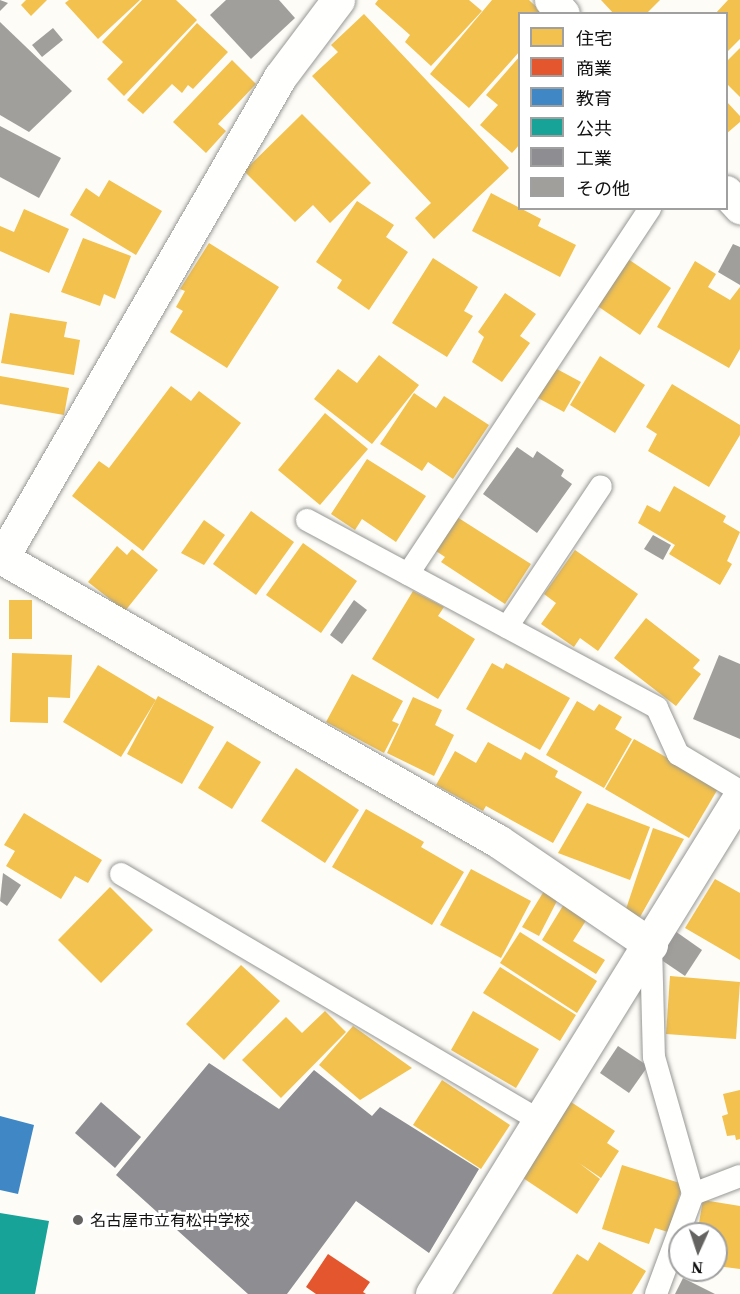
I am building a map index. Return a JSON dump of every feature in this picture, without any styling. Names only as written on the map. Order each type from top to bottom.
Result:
[{"type":"street","points":[[338,0],[280,77],[2,558],[498,842],[651,945]]},
{"type":"street","points":[[551,0],[561,12]]},
{"type":"street","points":[[728,194],[740,207]]},
{"type":"street","points":[[432,1294],[542,1122],[740,796]]},
{"type":"lane","points":[[408,574],[649,210]]},
{"type":"lane","points":[[507,627],[601,486]]},
{"type":"lane","points":[[307,520],[657,708],[678,754],[740,791]]},
{"type":"lane","points":[[121,874],[542,1122]]},
{"type":"lane","points":[[651,945],[654,1057],[693,1194],[656,1294]]},
{"type":"lane","points":[[693,1194],[740,1176]]},
{"type":"building: 住宅","points":[[26,0],[47,0],[31,16],[21,5]]},
{"type":"building: 住宅","points":[[69,0],[140,0],[98,39],[65,3]]},
{"type":"building: 住宅","points":[[142,0],[176,0],[197,20],[124,96],[107,79],[123,62],[102,42]]},
{"type":"building: 住宅","points":[[378,0],[469,0],[482,11],[431,66],[405,42],[410,35],[375,4]]},
{"type":"building: 住宅","points":[[492,0],[529,0],[542,12],[518,12],[518,53],[469,108],[430,74]]},
{"type":"building: 住宅","points":[[601,0],[660,0],[648,12],[612,12]]},
{"type":"building: 住宅","points":[[728,0],[740,0],[740,39],[728,51],[728,12],[717,12]]},
{"type":"building: 住宅","points":[[364,14],[509,168],[434,239],[415,218],[431,203],[312,76],[338,52],[331,45]]},
{"type":"building: 住宅","points":[[197,23],[228,52],[193,89],[188,85],[182,93],[172,84],[143,114],[127,100]]},
{"type":"building: 住宅","points":[[740,48],[740,97],[728,85],[728,60]]},
{"type":"building: 住宅","points":[[518,58],[518,146],[512,153],[480,125],[498,105],[486,95]]},
{"type":"building: 住宅","points":[[232,60],[256,84],[218,124],[226,131],[206,153],[173,122]]},
{"type":"building: 住宅","points":[[728,103],[740,116],[740,122],[728,132]]},
{"type":"building: 住宅","points":[[302,114],[371,183],[330,223],[313,205],[295,222],[244,171]]},
{"type":"building: 住宅","points":[[109,180],[162,211],[136,255],[70,215],[86,188],[99,197]]},
{"type":"building: 住宅","points":[[491,193],[518,207],[518,210],[524,210],[541,219],[538,226],[576,245],[560,277],[472,231]]},
{"type":"building: 住宅","points":[[357,201],[394,225],[386,237],[408,252],[369,310],[337,288],[342,280],[316,262]]},
{"type":"building: 住宅","points":[[24,209],[69,229],[49,273],[0,251],[0,226],[14,232]]},
{"type":"building: 住宅","points":[[83,238],[131,256],[115,299],[104,294],[100,306],[61,292]]},
{"type":"building: 住宅","points":[[209,243],[279,287],[227,368],[170,332],[183,311],[176,307],[185,291],[180,289]]},
{"type":"building: 住宅","points":[[433,258],[478,287],[464,311],[473,316],[447,357],[392,323]]},
{"type":"building: 住宅","points":[[628,259],[671,288],[640,335],[596,305]]},
{"type":"building: 住宅","points":[[695,261],[716,274],[708,287],[730,300],[740,287],[740,349],[729,368],[657,327]]},
{"type":"building: 住宅","points":[[505,293],[536,314],[520,336],[530,343],[502,382],[472,362],[484,337],[478,332]]},
{"type":"building: 住宅","points":[[10,313],[67,322],[64,337],[80,340],[74,375],[1,363]]},
{"type":"building: 住宅","points":[[379,355],[419,385],[372,444],[314,399],[338,369],[357,383]]},
{"type":"building: 住宅","points":[[600,356],[645,385],[615,433],[570,405]]},
{"type":"building: 住宅","points":[[555,368],[581,382],[564,412],[538,398]]},
{"type":"building: 住宅","points":[[0,376],[69,388],[64,415],[0,404]]},
{"type":"building: 住宅","points":[[672,384],[740,425],[740,435],[709,487],[648,451],[657,434],[646,427]]},
{"type":"building: 住宅","points":[[171,386],[191,401],[199,391],[241,423],[143,551],[72,496],[99,461],[109,468]]},
{"type":"building: 住宅","points":[[414,393],[436,408],[444,396],[489,425],[453,479],[428,462],[422,471],[380,444]]},
{"type":"building: 住宅","points":[[325,413],[368,449],[320,505],[278,470]]},
{"type":"building: 住宅","points":[[367,459],[426,496],[396,542],[362,519],[355,530],[331,514]]},
{"type":"building: 住宅","points":[[674,486],[726,516],[723,522],[740,532],[727,561],[732,564],[720,585],[669,554],[675,545],[638,523],[647,505],[660,512]]},
{"type":"building: 住宅","points":[[251,511],[294,542],[256,595],[213,564]]},
{"type":"building: 住宅","points":[[457,517],[531,564],[505,604],[441,562],[445,557],[436,551]]},
{"type":"building: 住宅","points":[[204,520],[225,535],[204,565],[181,553]]},
{"type":"building: 住宅","points":[[303,543],[357,581],[321,633],[266,595]]},
{"type":"building: 住宅","points":[[117,546],[127,555],[132,549],[158,570],[125,611],[88,582]]},
{"type":"building: 住宅","points":[[575,550],[638,594],[598,651],[580,638],[574,647],[541,624],[556,603],[544,594]]},
{"type":"building: 住宅","points":[[413,591],[444,607],[438,616],[475,639],[438,699],[372,659]]},
{"type":"building: 住宅","points":[[9,600],[32,600],[32,639],[9,639]]},
{"type":"building: 住宅","points":[[646,618],[700,660],[693,668],[701,674],[676,706],[614,658]]},
{"type":"building: 住宅","points":[[12,653],[72,655],[70,698],[48,697],[48,723],[10,722]]},
{"type":"building: 住宅","points":[[492,663],[503,669],[506,663],[570,698],[540,750],[466,709]]},
{"type":"building: 住宅","points":[[98,665],[156,700],[121,757],[63,722]]},
{"type":"building: 住宅","points":[[352,674],[403,701],[392,721],[399,724],[384,753],[326,722]]},
{"type":"building: 住宅","points":[[158,696],[214,727],[182,784],[127,754]]},
{"type":"building: 住宅","points":[[413,697],[442,710],[435,725],[454,735],[434,776],[387,753]]},
{"type":"building: 住宅","points":[[577,701],[594,711],[599,704],[622,717],[615,729],[632,739],[604,788],[546,755]]},
{"type":"building: 住宅","points":[[634,739],[719,787],[689,838],[605,789]]},
{"type":"building: 住宅","points":[[227,741],[261,762],[232,809],[198,788]]},
{"type":"building: 住宅","points":[[488,742],[521,760],[525,752],[558,771],[555,777],[582,792],[553,843],[486,806],[483,811],[436,785],[455,751],[476,763]]},
{"type":"building: 住宅","points":[[296,768],[359,810],[325,863],[261,821]]},
{"type":"building: 住宅","points":[[587,803],[650,827],[630,880],[558,853]]},
{"type":"building: 住宅","points":[[366,809],[424,842],[421,847],[464,872],[432,925],[332,867]]},
{"type":"building: 住宅","points":[[24,813],[102,860],[88,883],[75,876],[61,899],[6,866],[15,851],[4,845]]},
{"type":"building: 住宅","points":[[653,828],[684,839],[640,917],[625,912]]},
{"type":"building: 住宅","points":[[471,869],[531,901],[501,958],[440,925]]},
{"type":"building: 住宅","points":[[715,879],[740,893],[740,960],[685,928]]},
{"type":"building: 住宅","points":[[110,887],[153,930],[101,983],[58,940]]},
{"type":"building: 住宅","points":[[544,891],[558,899],[539,936],[522,927]]},
{"type":"building: 住宅","points":[[564,904],[587,919],[573,941],[605,960],[596,974],[542,940]]},
{"type":"building: 住宅","points":[[520,932],[597,981],[577,1013],[500,963]]},
{"type":"building: 住宅","points":[[241,965],[280,1001],[224,1060],[186,1024]]},
{"type":"building: 住宅","points":[[500,967],[576,1015],[560,1041],[483,993]]},
{"type":"building: 住宅","points":[[670,976],[740,982],[736,1039],[666,1034]]},
{"type":"building: 住宅","points":[[325,1011],[346,1032],[281,1098],[242,1060],[286,1017],[302,1033]]},
{"type":"building: 住宅","points":[[473,1011],[539,1049],[516,1088],[451,1050]]},
{"type":"building: 住宅","points":[[353,1026],[412,1068],[360,1100],[319,1065]]},
{"type":"building: 住宅","points":[[442,1080],[510,1125],[481,1169],[413,1125]]},
{"type":"building: 住宅","points":[[740,1090],[740,1139],[736,1140],[735,1135],[727,1136],[722,1116],[728,1114],[723,1094]]},
{"type":"building: 住宅","points":[[571,1102],[615,1131],[607,1143],[619,1151],[601,1178],[579,1163],[600,1179],[577,1214],[523,1178]]},
{"type":"building: 住宅","points":[[622,1165],[683,1184],[671,1222],[668,1222],[668,1232],[655,1228],[649,1244],[602,1229]]},
{"type":"building: 住宅","points":[[703,1200],[740,1206],[740,1269],[728,1267],[728,1222],[699,1222]]},
{"type":"building: 住宅","points":[[599,1242],[646,1271],[632,1294],[552,1294],[577,1254],[588,1261]]},
{"type":"building: 商業","points":[[328,1254],[370,1282],[363,1292],[366,1294],[316,1294],[306,1287]]},
{"type":"building: 教育","points":[[0,1116],[34,1125],[18,1194],[0,1190]]},
{"type":"building: 公共","points":[[0,1213],[49,1221],[35,1294],[0,1294]]},
{"type":"building: 工業","points":[[209,1063],[279,1109],[314,1070],[372,1116],[380,1107],[479,1169],[429,1253],[356,1201],[287,1294],[248,1294],[116,1175]]},
{"type":"building: 工業","points":[[101,1102],[141,1137],[115,1168],[75,1133]]},
{"type":"building: その他","points":[[0,0],[8,3],[0,11]]},
{"type":"building: その他","points":[[226,0],[279,0],[295,18],[251,59],[210,15]]},
{"type":"building: その他","points":[[0,22],[72,91],[29,132],[0,115]]},
{"type":"building: その他","points":[[53,28],[63,40],[42,57],[32,45]]},
{"type":"building: その他","points":[[0,126],[61,158],[39,198],[0,177]]},
{"type":"building: その他","points":[[733,244],[740,247],[740,285],[718,272]]},
{"type":"building: その他","points":[[517,447],[533,458],[537,451],[564,470],[561,476],[572,484],[537,533],[483,494]]},
{"type":"building: その他","points":[[653,535],[671,545],[663,560],[644,549]]},
{"type":"building: その他","points":[[354,600],[367,610],[342,644],[330,635]]},
{"type":"building: その他","points":[[719,655],[740,664],[740,739],[693,719]]},
{"type":"building: その他","points":[[3,873],[21,885],[7,906],[0,901]]},
{"type":"building: その他","points":[[675,931],[702,950],[685,976],[657,957]]},
{"type":"building: その他","points":[[618,1046],[648,1066],[629,1093],[600,1073]]},
{"type":"building: その他","points":[[681,1282],[691,1282],[715,1294],[675,1294]]},
{"type":"place","name":"名古屋市立有松中学校","points":[[78,1220]]}]
